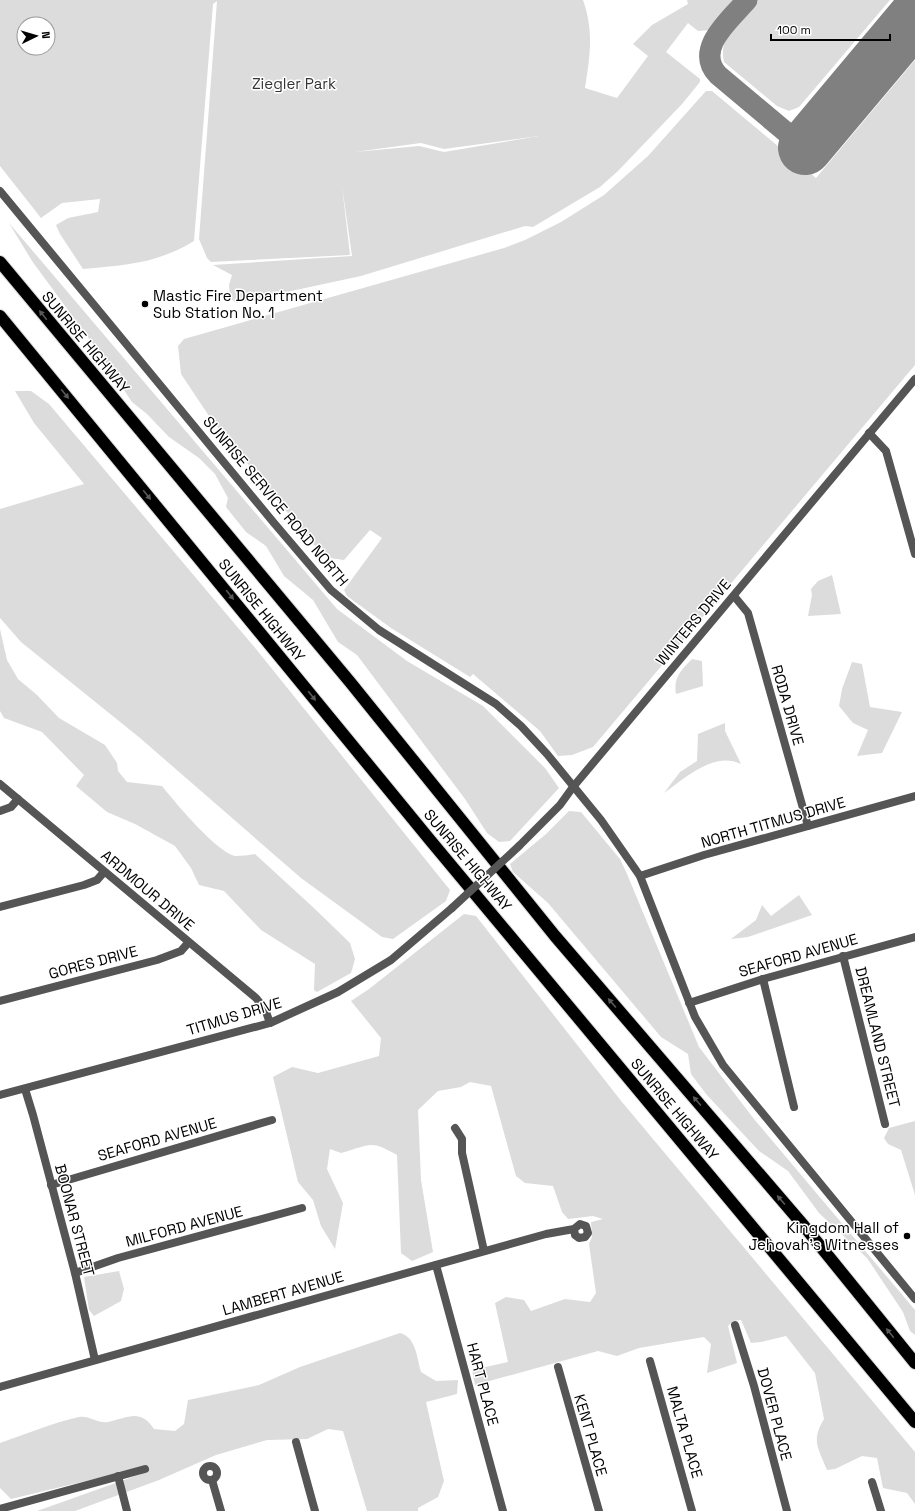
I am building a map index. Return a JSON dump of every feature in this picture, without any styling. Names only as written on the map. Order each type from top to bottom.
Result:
[{"type":"highway","name":"SUNRISE HIGHWAY","points":[[0,262],[350,682],[555,936],[798,1220],[915,1363]]},
{"type":"highway","name":"SUNRISE HIGHWAY","points":[[0,316],[430,840],[915,1422]]},
{"type":"street","name":"SUNRISE SERVICE ROAD NORTH","points":[[0,191],[331,590],[379,630],[472,687],[505,712],[536,741],[609,830],[640,876],[689,1003],[710,1044],[734,1080],[915,1299]]},
{"type":"street","name":"WINTERS DRIVE","points":[[486,877],[560,805],[573,787],[915,379]]},
{"type":"street","points":[[869,433],[886,451],[915,554]]},
{"type":"street","name":"RODA DRIVE","points":[[734,596],[748,613],[808,826]]},
{"type":"street","name":"ARDMOUR DRIVE","points":[[0,784],[188,943],[256,998],[265,1009],[270,1023]]},
{"type":"street","name":"NORTH TITMUS DRIVE","points":[[640,876],[704,855],[915,796]]},
{"type":"street","points":[[0,811],[11,807],[18,799]]},
{"type":"street","points":[[0,907],[84,885],[97,880],[104,872]]},
{"type":"street","name":"TITMUS DRIVE","points":[[0,1095],[270,1023],[338,992],[384,964],[408,947],[486,877]]},
{"type":"street","name":"SEAFORD AVENUE","points":[[689,1003],[763,979],[915,937]]},
{"type":"street","name":"GORES DRIVE","points":[[0,1001],[157,960],[181,951],[188,943]]},
{"type":"street","name":"DREAMLAND STREET","points":[[843,956],[885,1124]]},
{"type":"street","points":[[763,979],[794,1107]]},
{"type":"street","name":"BOONAR STREET","points":[[25,1089],[75,1273],[95,1360]]},
{"type":"street","name":"SEAFORD AVENUE","points":[[51,1185],[272,1120]]},
{"type":"street","points":[[455,1128],[462,1139],[462,1153],[482,1232],[484,1251]]},
{"type":"street","name":"MILFORD AVENUE","points":[[75,1273],[118,1258],[302,1208]]},
{"type":"street","name":"LAMBERT AVENUE","points":[[0,1386],[484,1251],[574,1228]]},
{"type":"street","name":"HART PLACE","points":[[436,1265],[503,1511]]},
{"type":"street","name":"DOVER PLACE","points":[[735,1325],[754,1386],[787,1511]]},
{"type":"street","name":"MALTA PLACE","points":[[650,1361],[692,1511]]},
{"type":"street","name":"KENT PLACE","points":[[558,1367],[598,1511]]},
{"type":"street","points":[[296,1442],[315,1511]]},
{"type":"street","points":[[0,1509],[144,1469]]},
{"type":"street","points":[[118,1476],[127,1511]]},
{"type":"street","points":[[212,1480],[221,1511]]},
{"type":"street","points":[[872,1482],[881,1511]]},
{"type":"green space","name":"Ziegler Park","points":[[0,0],[583,0],[589,22],[590,33],[585,88],[617,98],[648,56],[633,44],[652,25],[688,4],[687,0],[734,0],[733,6],[712,30],[698,31],[688,23],[666,52],[700,79],[700,82],[682,104],[618,171],[600,187],[533,227],[525,226],[361,276],[236,303],[230,298],[229,285],[232,275],[213,265],[352,256],[342,186],[350,255],[211,262],[207,258],[199,239],[217,1],[213,4],[194,241],[167,255],[154,259],[83,269],[60,234],[56,225],[68,218],[98,212],[100,199],[62,203],[41,218],[0,166]],"holes":[[[539,136],[444,152],[419,146],[355,152],[421,143],[444,149]]]},
{"type":"green space","points":[[756,0],[890,0],[799,107],[789,111],[777,106],[724,62],[723,52],[727,36],[737,21]]},
{"type":"green space","points":[[915,60],[915,365],[593,747],[572,755],[558,756],[540,731],[473,674],[470,677],[391,628],[347,596],[344,590],[382,538],[370,530],[344,560],[330,558],[314,545],[211,419],[181,374],[178,346],[184,339],[504,248],[525,240],[561,222],[604,195],[648,156],[706,91],[712,91],[816,178]]},
{"type":"green space","points":[[9,223],[337,609],[407,661],[483,706],[545,768],[559,788],[510,841],[499,842],[487,833],[465,799],[357,655],[338,642],[313,600],[284,576],[266,546],[246,532],[226,507],[228,498],[215,474],[199,458],[169,437],[147,414],[132,402],[93,344],[32,261]]},
{"type":"green space","points":[[15,391],[31,391],[49,404],[256,649],[450,890],[446,901],[393,939],[382,937],[301,878],[140,738],[21,642],[0,618],[0,509],[84,484],[34,423]]},
{"type":"green space","points":[[832,575],[841,614],[808,616],[812,595],[811,589],[818,581]]},
{"type":"green space","points":[[0,629],[7,660],[18,679],[37,695],[59,718],[105,745],[117,763],[118,771],[127,782],[162,786],[197,826],[228,853],[236,856],[255,854],[350,943],[355,959],[351,973],[317,992],[314,990],[315,964],[261,930],[224,891],[199,885],[191,868],[175,846],[135,824],[107,812],[76,786],[84,775],[42,732],[4,718],[0,711]]},
{"type":"green space","points":[[692,659],[702,661],[703,686],[676,694],[675,688],[677,679],[684,667]]},
{"type":"green space","points":[[852,662],[862,664],[870,707],[902,712],[882,753],[857,756],[868,730],[853,723],[839,706],[842,689]]},
{"type":"green space","points":[[725,723],[725,731],[741,764],[731,761],[721,761],[710,764],[690,774],[664,793],[680,772],[697,761],[698,734]]},
{"type":"green space","points":[[569,811],[581,812],[620,859],[699,1047],[754,1119],[915,1310],[915,1335],[910,1331],[903,1312],[867,1258],[819,1213],[788,1171],[759,1151],[706,1094],[691,1074],[688,1054],[661,1037],[548,903],[513,872],[510,864],[546,834]]},
{"type":"green space","points":[[799,895],[812,915],[748,937],[731,939],[756,920],[762,905],[771,916]]},
{"type":"green space","points":[[464,914],[476,916],[622,1102],[915,1452],[915,1504],[907,1493],[883,1488],[877,1458],[862,1456],[835,1469],[827,1470],[817,1444],[818,1433],[824,1419],[815,1373],[786,1336],[751,1343],[741,1320],[733,1321],[728,1326],[737,1363],[707,1373],[711,1344],[704,1337],[639,1348],[617,1356],[598,1351],[475,1385],[472,1370],[508,1362],[495,1303],[506,1297],[524,1300],[531,1311],[565,1299],[590,1302],[596,1293],[589,1244],[592,1237],[591,1222],[603,1219],[593,1216],[568,1219],[562,1212],[553,1186],[525,1183],[516,1176],[491,1086],[470,1082],[461,1087],[438,1091],[418,1110],[421,1180],[433,1252],[412,1261],[401,1253],[397,1155],[375,1145],[364,1146],[341,1153],[330,1149],[327,1169],[343,1203],[335,1249],[321,1226],[313,1200],[298,1182],[273,1077],[292,1067],[318,1073],[379,1056],[381,1038],[351,1001],[369,989]]},
{"type":"green space","points":[[915,1121],[915,1195],[901,1150],[888,1144],[884,1138],[889,1128]]},
{"type":"green space","points":[[119,1271],[124,1289],[121,1301],[94,1316],[89,1310],[84,1277]]},
{"type":"green space","points":[[400,1333],[405,1335],[413,1343],[421,1372],[436,1381],[458,1380],[457,1394],[426,1402],[444,1481],[438,1497],[418,1508],[418,1511],[367,1511],[343,1431],[328,1429],[307,1439],[267,1440],[216,1455],[159,1480],[75,1511],[37,1511],[141,1474],[119,1473],[11,1499],[0,1488],[0,1443],[49,1425],[79,1417],[108,1422],[133,1416],[144,1418],[154,1429],[175,1431],[184,1424],[188,1400],[259,1385],[300,1367]]},
{"type":"taxiway","points":[[747,0],[717,35],[712,45],[710,55],[711,65],[718,75],[805,148]]},
{"type":"runway","points":[[805,148],[915,17]]},
{"type":"place","name":"Mastic Fire Department Sub Station No. 1","points":[[145,304]]},
{"type":"place","name":"Kingdom Hall of Jehovah’s Witnesses","points":[[907,1236]]}]
